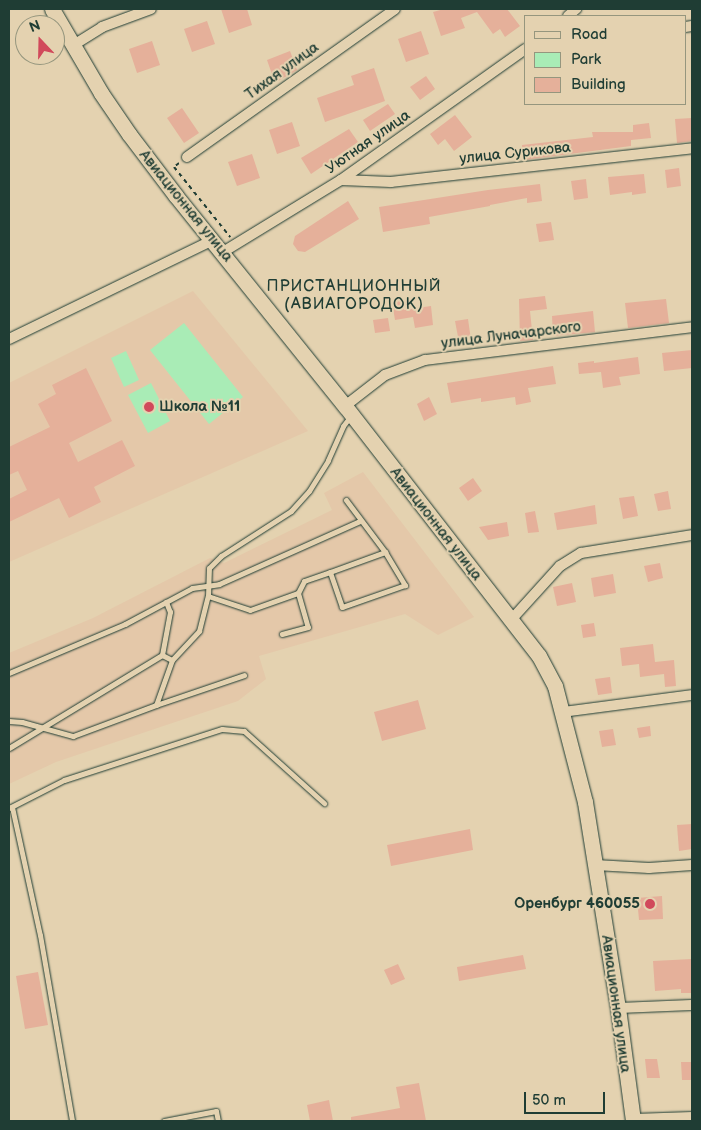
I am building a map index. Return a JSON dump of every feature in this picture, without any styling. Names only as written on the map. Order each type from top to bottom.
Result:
[{"type":"street","name":"Авиационная улица","points":[[52,9],[72,46],[129,134],[176,196],[213,240],[229,248],[349,411],[539,656],[555,686],[585,802],[634,1121]]},
{"type":"street","points":[[72,46],[102,27],[151,9]]},
{"type":"street","name":"Тихая улица","points":[[187,157],[395,9]]},
{"type":"street","name":"Уютная улица","points":[[229,248],[341,180],[524,50]]},
{"type":"street","name":"улица Сурикова","points":[[341,180],[391,182],[692,148]]},
{"type":"street","points":[[9,339],[213,240]]},
{"type":"street","name":"улица Луначарского","points":[[349,411],[385,375],[426,360],[692,327]]},
{"type":"street","points":[[511,620],[560,566],[581,553],[692,535]]},
{"type":"street","points":[[563,712],[692,695]]},
{"type":"street","points":[[594,865],[649,868],[692,865]]},
{"type":"street","points":[[618,1008],[692,1005]]},
{"type":"street","points":[[634,1121],[692,1119]]},
{"type":"lane","points":[[156,705],[172,660],[199,631],[208,596],[209,568],[221,556],[291,510],[309,490],[328,460],[349,411]]},
{"type":"lane","points":[[330,572],[342,607],[405,585],[385,552],[346,500]]},
{"type":"lane","points":[[9,673],[125,624],[192,588],[219,584],[360,521]]},
{"type":"lane","points":[[282,634],[308,627],[298,593],[304,581],[385,552]]},
{"type":"lane","points":[[208,596],[250,610],[298,593]]},
{"type":"lane","points":[[9,748],[162,655],[170,612],[166,602]]},
{"type":"lane","points":[[162,655],[172,660]]},
{"type":"lane","points":[[9,721],[73,736],[244,675]]},
{"type":"lane","points":[[72,1121],[40,935],[10,808],[64,780],[222,729],[244,732],[324,803]]},
{"type":"lane","points":[[164,1121],[216,1111],[218,1121]]},
{"type":"path","points":[[187,157],[174,167],[229,248]]},
{"type":"shaded area","name":"Школа №11","points":[[193,291],[308,431],[9,562],[9,383]]},
{"type":"shaded area","points":[[363,472],[474,617],[438,635],[405,614],[259,656],[266,679],[238,701],[56,762],[9,784],[9,653],[93,618],[210,558],[224,563],[332,510],[324,493]]},
{"type":"green space","points":[[184,323],[243,397],[209,424],[150,350]]},
{"type":"green space","points":[[126,351],[139,380],[124,387],[111,358]]},
{"type":"green space","points":[[151,383],[170,421],[148,433],[128,395]]},
{"type":"building","points":[[221,9],[247,9],[252,25],[229,33]]},
{"type":"building","points":[[444,9],[507,9],[520,26],[505,37],[500,29],[493,34],[477,12],[461,18],[465,28],[441,36],[433,12]]},
{"type":"building","points":[[207,21],[215,44],[192,52],[184,29]]},
{"type":"building","points":[[421,31],[429,54],[406,62],[398,39]]},
{"type":"building","points":[[152,41],[160,65],[137,73],[129,49]]},
{"type":"building","points":[[290,51],[297,70],[275,83],[267,60]]},
{"type":"building","points":[[374,68],[385,101],[325,122],[317,98],[354,85],[351,76]]},
{"type":"building","points":[[426,76],[435,89],[420,100],[410,87]]},
{"type":"building","points":[[388,104],[395,114],[370,131],[363,120]]},
{"type":"building","points":[[182,108],[199,133],[184,143],[167,118]]},
{"type":"building","points":[[455,115],[472,137],[454,151],[445,139],[438,145],[430,134]]},
{"type":"building","points":[[692,118],[692,141],[677,143],[675,119]]},
{"type":"building","points":[[292,122],[300,146],[277,154],[269,130]]},
{"type":"building","points":[[649,123],[651,138],[631,140],[631,146],[523,160],[522,145],[593,137],[592,132],[633,132],[633,125]]},
{"type":"building","points":[[349,129],[358,142],[311,174],[301,158]]},
{"type":"building","points":[[252,154],[260,178],[237,186],[228,162]]},
{"type":"building","points":[[679,168],[681,186],[667,188],[665,170]]},
{"type":"building","points":[[644,174],[646,193],[632,195],[632,192],[610,195],[608,177]]},
{"type":"building","points":[[586,179],[588,198],[574,200],[571,181]]},
{"type":"building","points":[[540,184],[542,201],[527,203],[527,198],[490,205],[429,217],[430,224],[383,232],[379,207]]},
{"type":"building","points":[[348,201],[359,219],[305,252],[298,251],[293,244],[295,236]]},
{"type":"building","points":[[551,222],[554,240],[539,242],[536,224]]},
{"type":"building","points":[[545,296],[547,309],[530,311],[533,340],[520,341],[519,299]]},
{"type":"building","points":[[666,299],[669,323],[628,328],[625,303]]},
{"type":"building","points":[[403,301],[404,310],[431,306],[433,325],[415,328],[413,317],[395,320],[392,302]]},
{"type":"building","points":[[593,311],[595,332],[553,336],[552,316]]},
{"type":"building","points":[[388,318],[390,331],[375,333],[373,320]]},
{"type":"building","points":[[468,319],[471,340],[459,342],[455,321]]},
{"type":"building","points":[[692,350],[692,368],[664,371],[662,353]]},
{"type":"building","points":[[638,357],[640,374],[619,377],[621,385],[603,388],[601,372],[579,374],[578,363],[594,361],[594,363]]},
{"type":"building","points":[[553,366],[556,384],[528,388],[531,402],[516,405],[515,397],[481,402],[481,398],[451,403],[447,383]]},
{"type":"building","points":[[86,368],[112,421],[69,443],[78,462],[122,440],[135,466],[94,487],[101,502],[69,518],[59,498],[9,522],[9,499],[27,490],[18,471],[9,475],[9,447],[50,427],[38,404],[56,394],[52,385]]},
{"type":"building","points":[[429,397],[437,414],[424,421],[417,404]]},
{"type":"building","points":[[473,478],[482,491],[468,501],[459,488]]},
{"type":"building","points":[[668,491],[671,509],[658,511],[654,494]]},
{"type":"building","points":[[634,496],[638,516],[623,519],[619,498]]},
{"type":"building","points":[[595,505],[597,524],[557,530],[554,513]]},
{"type":"building","points":[[535,511],[539,532],[528,533],[525,513]]},
{"type":"building","points":[[507,522],[509,536],[488,540],[479,527]]},
{"type":"building","points":[[660,563],[663,578],[648,582],[644,566]]},
{"type":"building","points":[[613,574],[616,593],[594,597],[591,578]]},
{"type":"building","points":[[572,583],[576,602],[557,606],[553,587]]},
{"type":"building","points":[[594,623],[596,636],[583,638],[581,625]]},
{"type":"building","points":[[653,644],[655,662],[674,660],[676,686],[665,687],[664,674],[640,677],[639,664],[622,666],[620,648]]},
{"type":"building","points":[[610,677],[612,693],[598,695],[595,679]]},
{"type":"building","points":[[418,700],[426,729],[382,741],[374,712]]},
{"type":"building","points":[[650,726],[651,736],[639,738],[637,728]]},
{"type":"building","points":[[613,729],[616,745],[602,747],[599,731]]},
{"type":"building","points":[[692,824],[692,849],[679,851],[677,825]]},
{"type":"building","points":[[470,829],[473,850],[391,866],[387,845]]},
{"type":"building","points":[[662,896],[663,919],[639,920],[637,898]]},
{"type":"building","points":[[523,955],[526,969],[459,981],[457,967]]},
{"type":"building","points":[[692,959],[692,993],[681,993],[681,989],[655,991],[653,961]]},
{"type":"building","points":[[398,964],[405,979],[391,985],[384,970]]},
{"type":"building","points":[[38,972],[48,1025],[25,1029],[16,976]]},
{"type":"building","points":[[645,1059],[657,1059],[660,1078],[647,1078]]},
{"type":"building","points":[[681,1062],[692,1062],[692,1080],[682,1080]]},
{"type":"building","points":[[419,1083],[426,1121],[351,1121],[351,1117],[400,1108],[396,1087]]},
{"type":"building","points":[[329,1100],[333,1121],[310,1121],[307,1105]]},
{"type":"place","name":"Школа №11","points":[[149,407]]},
{"type":"place","name":"Оренбург 460055","points":[[650,904]]},
{"type":"district","name":"ПРИСТАНЦИОННЫЙ (АВИАГОРОДОК)","points":[[354,296]]}]
